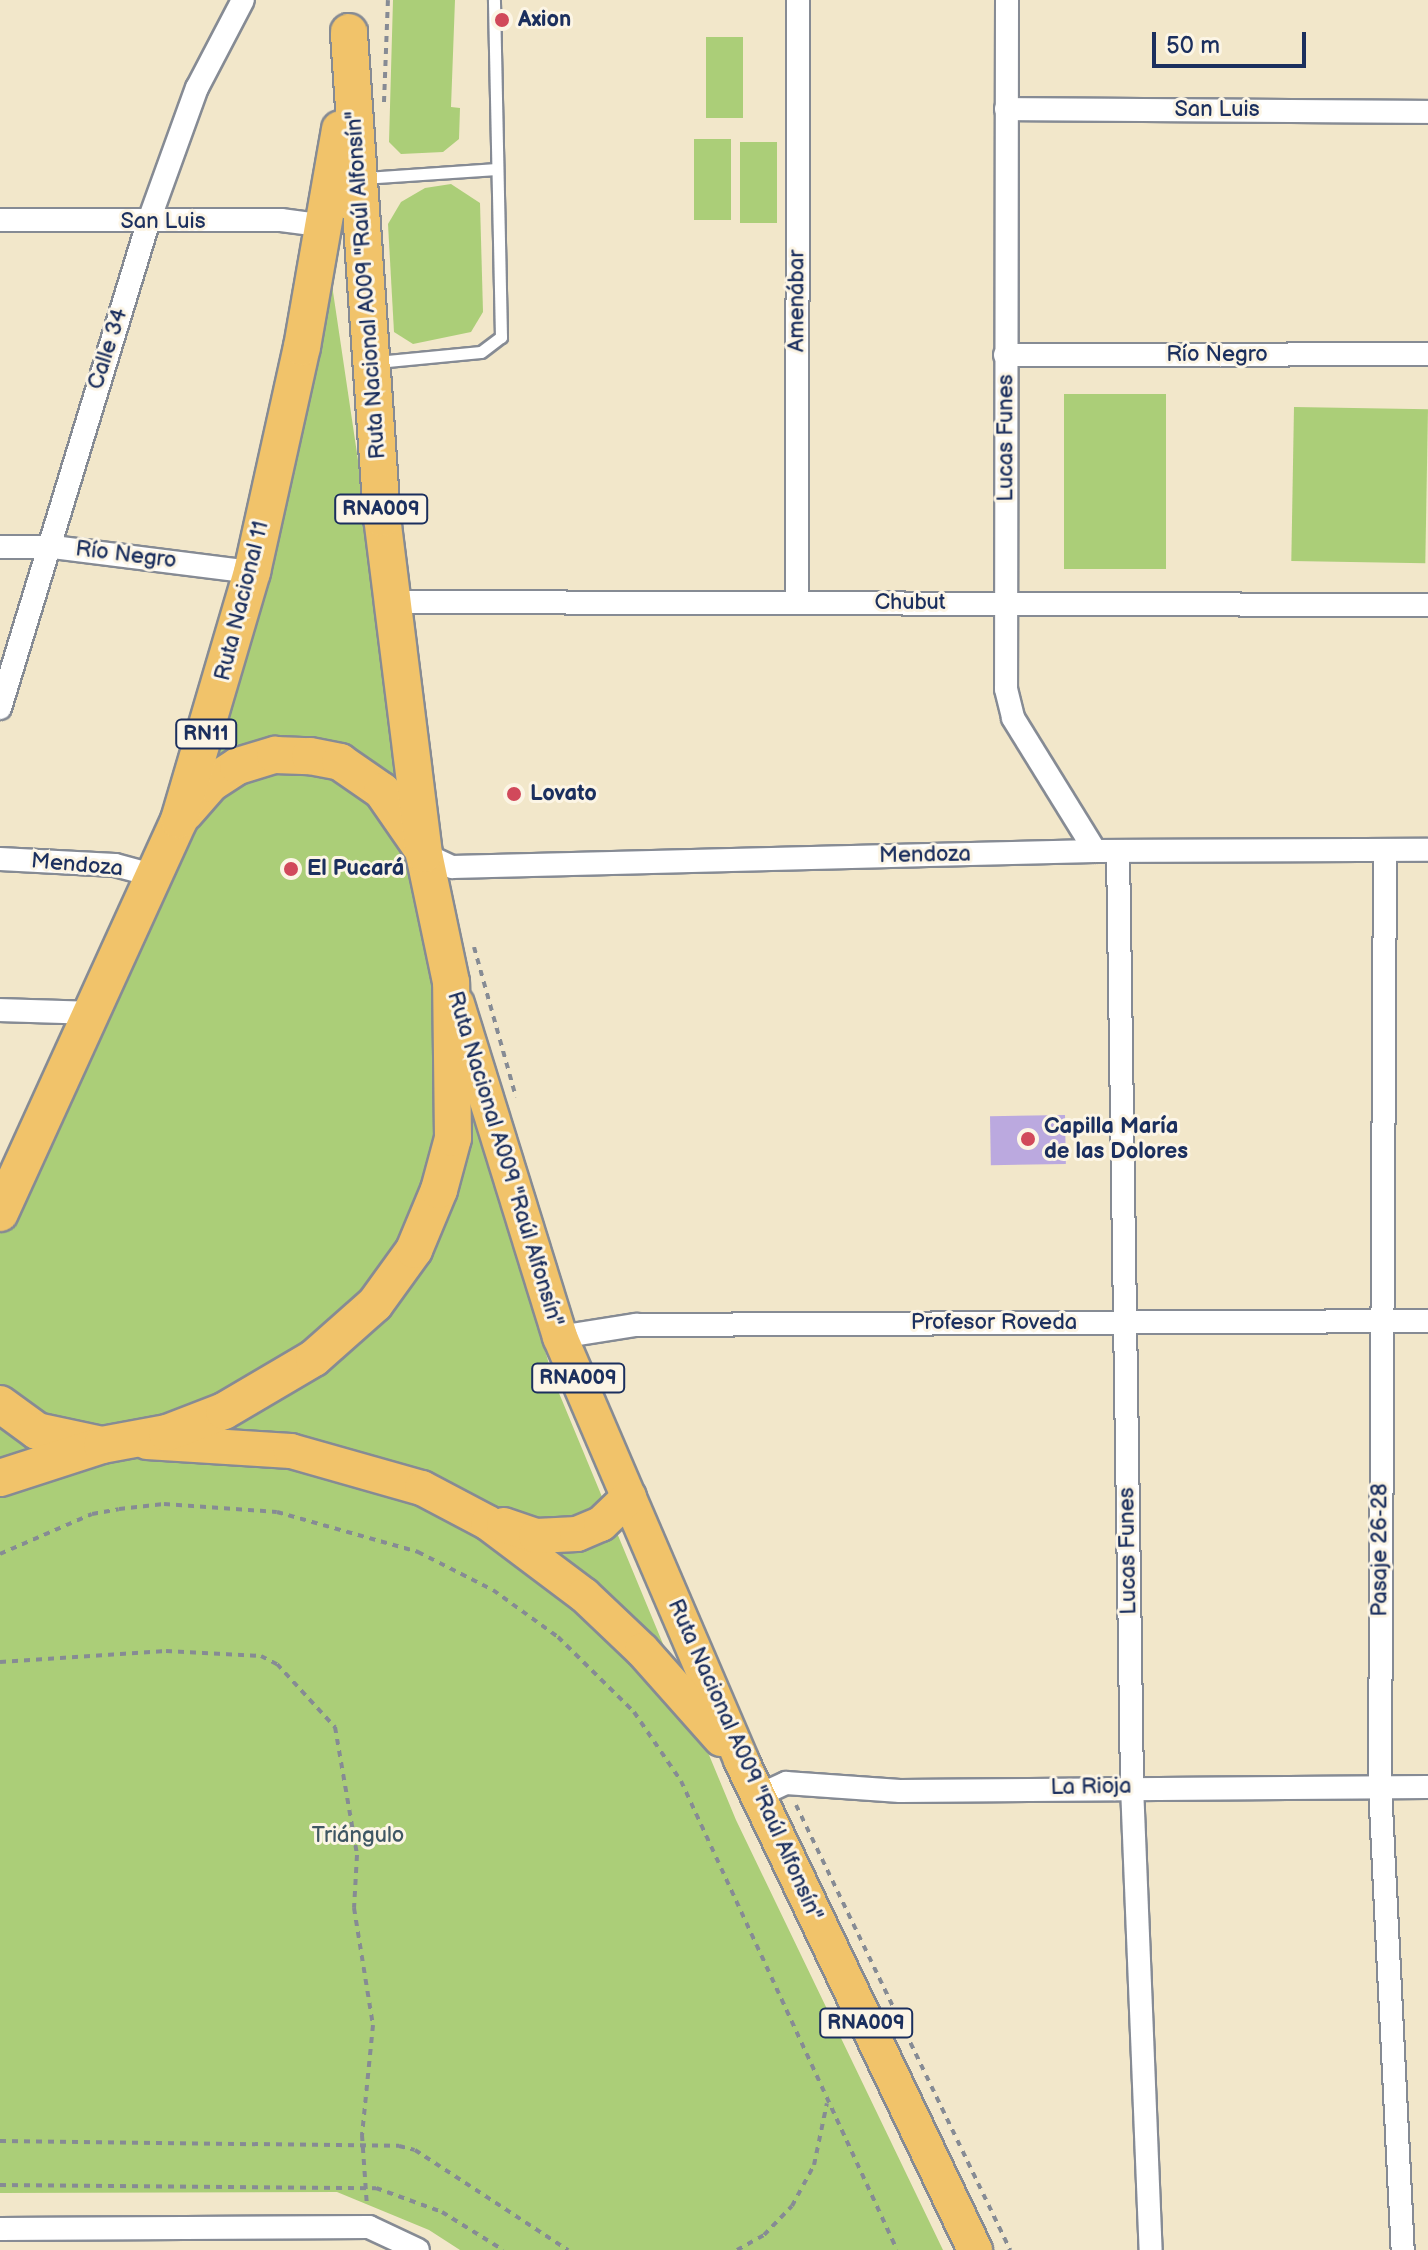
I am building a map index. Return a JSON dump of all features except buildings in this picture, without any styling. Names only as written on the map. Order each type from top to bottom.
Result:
[{"type":"highway","name":"Ruta Nacional A009 \"Raúl Alfonsín\"","points":[[349,16],[368,363],[393,602],[424,854],[451,982]]},
{"type":"highway","name":"Ruta Nacional 11","points":[[0,1213],[179,820],[252,572],[326,226],[349,16]]},
{"type":"highway","name":"RNA009","points":[[179,820],[210,784],[238,766],[275,755],[310,756],[340,762],[382,791],[424,854]]},
{"type":"highway","name":"RNA009","points":[[0,1478],[102,1445],[167,1433],[273,1386],[349,1332],[388,1287],[429,1220],[453,1138],[451,982]]},
{"type":"highway","name":"RNA009","points":[[0,1404],[37,1431],[102,1445]]},
{"type":"main road","name":"Ruta Nacional A009 \"Raúl Alfonsín\"","points":[[451,982],[560,1337],[741,1760],[772,1789],[975,2250]]},
{"type":"main road","name":"RNA009","points":[[102,1445],[229,1444],[291,1451],[388,1475],[462,1510],[584,1595],[642,1650],[741,1760]]},
{"type":"main road","points":[[462,1510],[536,1536],[577,1534],[601,1524],[629,1497]]},
{"type":"street","name":"Calle 34","points":[[0,708],[53,547],[71,462],[148,223],[197,88],[243,0]]},
{"type":"street","name":"Amenábar","points":[[797,602],[798,0]]},
{"type":"street","name":"Lucas Funes","points":[[1007,0],[1006,689],[1013,718],[1095,851]]},
{"type":"street","name":"San Luis","points":[[1006,109],[1428,112]]},
{"type":"street","name":"San Luis","points":[[0,220],[148,223],[281,220],[326,226]]},
{"type":"street","name":"Río Negro","points":[[1005,355],[1428,354]]},
{"type":"street","name":"Río Negro","points":[[0,547],[53,547],[252,572]]},
{"type":"street","name":"Chubut","points":[[393,602],[1428,605]]},
{"type":"street","name":"Pasaje 26-28","points":[[1385,850],[1379,1321],[1380,1786],[1403,2250]]},
{"type":"street","name":"Mendoza","points":[[424,854],[452,867],[1095,851],[1428,850]]},
{"type":"street","name":"Lucas Funes","points":[[1118,851],[1132,1786],[1151,2250]]},
{"type":"street","name":"Mendoza","points":[[0,859],[115,865],[153,875]]},
{"type":"street","points":[[0,1010],[93,1013]]},
{"type":"street","name":"Profesor Roveda","points":[[560,1337],[636,1325],[1428,1321]]},
{"type":"street","name":"La Rioja","points":[[772,1789],[1428,1787]]},
{"type":"street","points":[[0,2229],[369,2227],[418,2250]]},
{"type":"street","points":[[369,2227],[369,2250]]},
{"type":"lane","points":[[368,363],[481,352],[501,337],[495,169],[494,0]]},
{"type":"lane","points":[[359,179],[495,169]]},
{"type":"path","points":[[384,104],[388,0]]},
{"type":"path","points":[[473,943],[520,1110]]},
{"type":"path","points":[[0,1554],[92,1514],[164,1504],[277,1512],[340,1526],[418,1552],[493,1590],[558,1637],[634,1712],[660,1746],[897,2250]]},
{"type":"path","points":[[0,1662],[166,1651],[261,1656],[277,1664],[335,1727],[357,1855],[354,1908],[373,2025],[362,2146],[369,2227]]},
{"type":"path","points":[[772,1789],[1010,2250]]},
{"type":"path","points":[[737,2250],[764,2235],[792,2206],[814,2165],[827,2103]]},
{"type":"path","points":[[0,2141],[362,2146],[415,2150],[568,2250]]},
{"type":"path","points":[[0,2185],[365,2188],[418,2201],[503,2250]]},
{"type":"green space","points":[[393,0],[455,0],[451,107],[460,108],[459,139],[443,152],[401,154],[389,142]]},
{"type":"green space","points":[[706,37],[743,37],[743,118],[706,118]]},
{"type":"green space","points":[[694,139],[731,139],[731,220],[694,220]]},
{"type":"green space","points":[[740,142],[777,142],[777,223],[740,223]]},
{"type":"green space","points":[[451,184],[480,203],[483,312],[471,332],[413,344],[394,332],[388,224],[401,202],[425,188]]},
{"type":"green space","name":"Triángulo","points":[[332,285],[434,972],[554,1381],[736,1820],[943,2250],[460,2250],[429,2230],[337,2192],[0,2193],[0,1212],[220,689]]},
{"type":"green space","points":[[1064,394],[1166,394],[1166,569],[1064,569]]},
{"type":"green space","points":[[1294,407],[1428,409],[1425,563],[1291,561]]},
{"type":"place","name":"Axion","points":[[502,20]]},
{"type":"place","name":"Lovato","points":[[514,794]]},
{"type":"place","name":"El Pucará","points":[[291,869]]},
{"type":"place","name":"Capilla María de las Dolores","points":[[1028,1139]]}]
